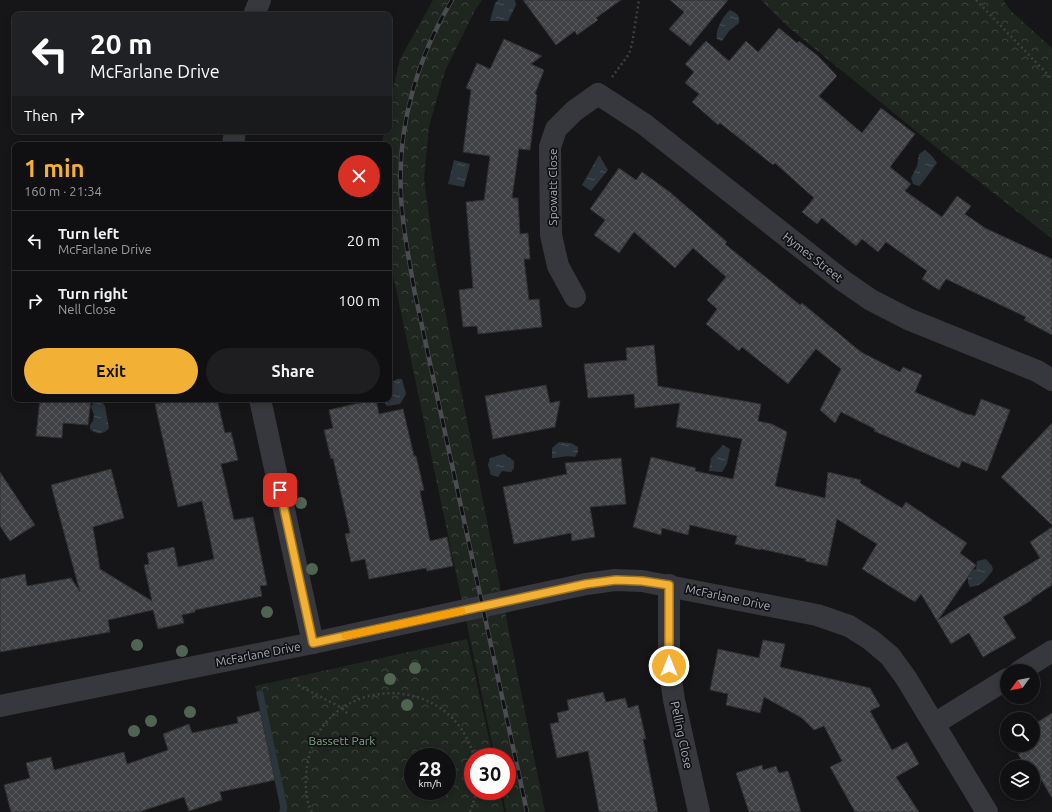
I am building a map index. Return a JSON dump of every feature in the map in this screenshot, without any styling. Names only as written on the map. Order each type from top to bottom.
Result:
[{"type":"street","points":[[255,12],[260,0]]},
{"type":"street","name":"Spowatt Close","points":[[575,297],[558,266],[552,235],[550,147],[556,129],[574,110],[598,94]]},
{"type":"street","name":"Hymes Street","points":[[598,94],[644,124],[842,280],[871,300],[908,319],[1037,371],[1052,380]]},
{"type":"street","points":[[261,402],[313,643]]},
{"type":"street","name":"McFarlane Drive","points":[[0,706],[313,643],[586,584],[616,580],[642,581],[669,585],[817,615],[848,626],[872,640],[890,656],[906,678],[987,812]]},
{"type":"street","name":"Pelling Close","points":[[669,585],[669,666],[674,700],[699,812]]},
{"type":"street","points":[[1031,664],[1052,651]]},
{"type":"street","points":[[934,724],[1000,683]]},
{"type":"path","points":[[598,94],[629,54],[639,0]]},
{"type":"path","points":[[976,0],[1052,79]]},
{"type":"path","points":[[298,686],[342,708],[348,714]]},
{"type":"path","points":[[312,812],[305,781],[309,753],[322,728],[342,708],[364,696],[390,692],[415,696],[438,706],[457,723],[471,744],[472,748]]},
{"type":"path","points":[[470,812],[474,800]]},
{"type":"green space","points":[[433,0],[482,0],[475,10],[445,71],[429,126],[424,179],[435,260],[545,812],[506,812],[504,800],[516,800],[516,748],[493,748],[392,270],[392,142],[382,142],[384,134],[392,134],[392,92],[400,59]]},
{"type":"green space","points":[[761,0],[1003,0],[1011,11],[1052,48],[1052,239],[788,27]]},
{"type":"green space","name":"Bassett Park","points":[[467,639],[491,748],[464,748],[464,800],[502,800],[504,812],[279,812],[281,804],[255,686]]},
{"type":"water","points":[[498,0],[515,0],[516,5],[508,21],[490,21],[495,3]]},
{"type":"water","points":[[730,10],[738,15],[739,23],[729,31],[722,41],[717,39],[718,27],[722,19]]},
{"type":"water","points":[[925,150],[937,163],[919,186],[913,184],[911,178],[917,166],[919,154]]},
{"type":"water","points":[[599,155],[608,170],[591,191],[582,185]]},
{"type":"water","points":[[454,160],[470,164],[464,187],[448,184]]},
{"type":"water","points":[[397,379],[402,379],[406,394],[400,404],[387,406],[384,402],[392,402],[392,382]]},
{"type":"water","points":[[103,402],[105,406],[109,428],[103,433],[98,433],[90,429],[94,415],[91,407],[93,403]]},
{"type":"water","points":[[559,442],[571,443],[578,447],[578,452],[575,457],[570,456],[552,458],[552,448]]},
{"type":"water","points":[[723,445],[730,449],[727,464],[722,472],[709,471],[711,458]]},
{"type":"water","points":[[504,454],[514,461],[514,468],[511,472],[502,471],[498,477],[491,475],[488,465],[490,458]]},
{"type":"water","points":[[986,559],[992,566],[993,570],[981,584],[970,587],[968,583],[968,571],[976,569],[977,561]]},
{"type":"building","points":[[523,0],[621,0],[596,18],[598,20],[577,35],[575,31],[556,45]]},
{"type":"building","points":[[670,0],[728,0],[690,46],[669,29],[684,12]]},
{"type":"building","points":[[779,28],[797,43],[799,41],[818,56],[837,76],[819,96],[862,133],[881,108],[915,134],[890,167],[911,184],[905,191],[942,217],[957,196],[971,206],[965,214],[985,228],[1052,259],[1052,335],[1024,320],[1026,317],[946,279],[939,290],[922,279],[927,271],[886,242],[878,252],[862,239],[856,246],[822,218],[817,224],[802,212],[814,198],[775,163],[773,165],[720,123],[718,125],[692,102],[699,94],[685,83],[694,72],[685,64],[706,41],[729,61],[746,41],[758,52]]},
{"type":"building","points":[[504,39],[542,56],[531,64],[544,70],[535,94],[537,95],[530,150],[519,149],[512,198],[518,198],[520,234],[528,233],[530,259],[524,259],[529,300],[539,299],[542,327],[478,334],[477,326],[463,327],[459,290],[473,288],[466,202],[484,200],[490,156],[463,152],[471,90],[466,88],[477,63],[490,69]]},
{"type":"building","points":[[619,168],[636,180],[642,172],[671,193],[727,242],[725,244],[800,305],[802,303],[861,352],[900,372],[903,367],[922,375],[915,392],[969,415],[975,416],[981,399],[1010,410],[987,471],[962,461],[959,468],[874,431],[875,429],[841,412],[835,423],[820,410],[841,369],[816,349],[788,384],[742,347],[739,351],[706,324],[717,309],[707,300],[726,277],[693,248],[675,268],[634,232],[619,253],[594,235],[605,220],[590,209]]},
{"type":"building","points":[[654,345],[658,386],[761,404],[758,421],[772,424],[787,432],[775,486],[825,498],[828,472],[861,480],[860,483],[902,508],[906,502],[967,543],[960,553],[976,565],[938,620],[1040,558],[1030,542],[1052,527],[1052,585],[1031,599],[1032,600],[1003,617],[1016,638],[983,657],[969,633],[951,644],[921,594],[915,602],[862,569],[877,544],[837,519],[827,566],[805,561],[806,559],[735,544],[737,536],[690,525],[688,535],[662,528],[661,535],[633,527],[651,457],[696,468],[695,471],[733,479],[742,439],[676,427],[680,403],[635,408],[634,394],[588,398],[584,364],[627,360],[626,348]]},
{"type":"building","points":[[546,385],[550,403],[560,401],[555,427],[493,439],[485,396]]},
{"type":"building","points":[[40,402],[91,402],[88,425],[63,423],[62,438],[36,436]]},
{"type":"building","points":[[164,402],[218,402],[225,433],[231,432],[238,460],[221,464],[234,520],[253,517],[267,585],[260,586],[262,596],[195,610],[195,612],[182,615],[184,623],[158,629],[153,610],[108,620],[110,632],[0,652],[0,579],[25,574],[27,586],[71,578],[80,592],[51,485],[111,469],[124,518],[93,527],[100,569],[152,601],[144,565],[149,564],[147,553],[174,547],[178,567],[214,559],[202,501],[178,507],[155,404]]},
{"type":"building","points":[[363,402],[377,402],[379,414],[403,409],[424,490],[420,491],[430,541],[447,537],[453,566],[427,571],[426,568],[369,579],[365,559],[351,562],[345,534],[350,533],[333,458],[331,459],[324,430],[333,428],[329,410]]},
{"type":"building","points":[[1052,423],[1052,525],[1001,477]]},
{"type":"building","points":[[621,458],[626,504],[590,507],[595,537],[572,541],[571,533],[514,544],[503,487],[567,474],[565,463]]},
{"type":"building","points":[[0,472],[35,525],[10,541],[0,526]]},
{"type":"building","points":[[763,640],[785,644],[780,667],[870,688],[880,706],[870,711],[892,750],[907,742],[919,764],[896,777],[919,812],[855,812],[830,767],[842,761],[824,726],[814,730],[802,718],[764,697],[760,713],[726,705],[728,694],[710,690],[718,649],[759,658]]},
{"type":"building","points":[[603,692],[606,702],[625,698],[628,708],[638,705],[646,739],[643,739],[658,812],[599,812],[588,751],[557,758],[550,724],[559,722],[557,713],[569,710],[567,700]]},
{"type":"building","points":[[260,711],[275,780],[220,792],[222,800],[189,811],[184,797],[139,812],[11,812],[4,785],[30,778],[26,763],[51,757],[54,770],[124,752],[127,764],[168,750],[163,734],[189,724],[192,733],[238,723],[237,717]]},
{"type":"building","points":[[1052,713],[1052,798],[1040,777],[1040,760],[1022,760],[1018,754],[1021,752],[1040,752],[1040,721]]},
{"type":"building","points":[[762,765],[763,770],[776,766],[779,773],[788,771],[801,812],[749,812],[736,773]]},
{"type":"waterway","points":[[260,694],[284,808],[283,812]]},
{"type":"railway","points":[[452,0],[440,22],[419,69],[406,119],[402,144],[401,169],[403,218],[414,289],[527,812]]},
{"type":"slow traffic","points":[[345,636],[462,611]]},
{"type":"route","points":[[280,490],[313,643],[586,584],[616,580],[642,581],[669,585],[669,666]]}]
